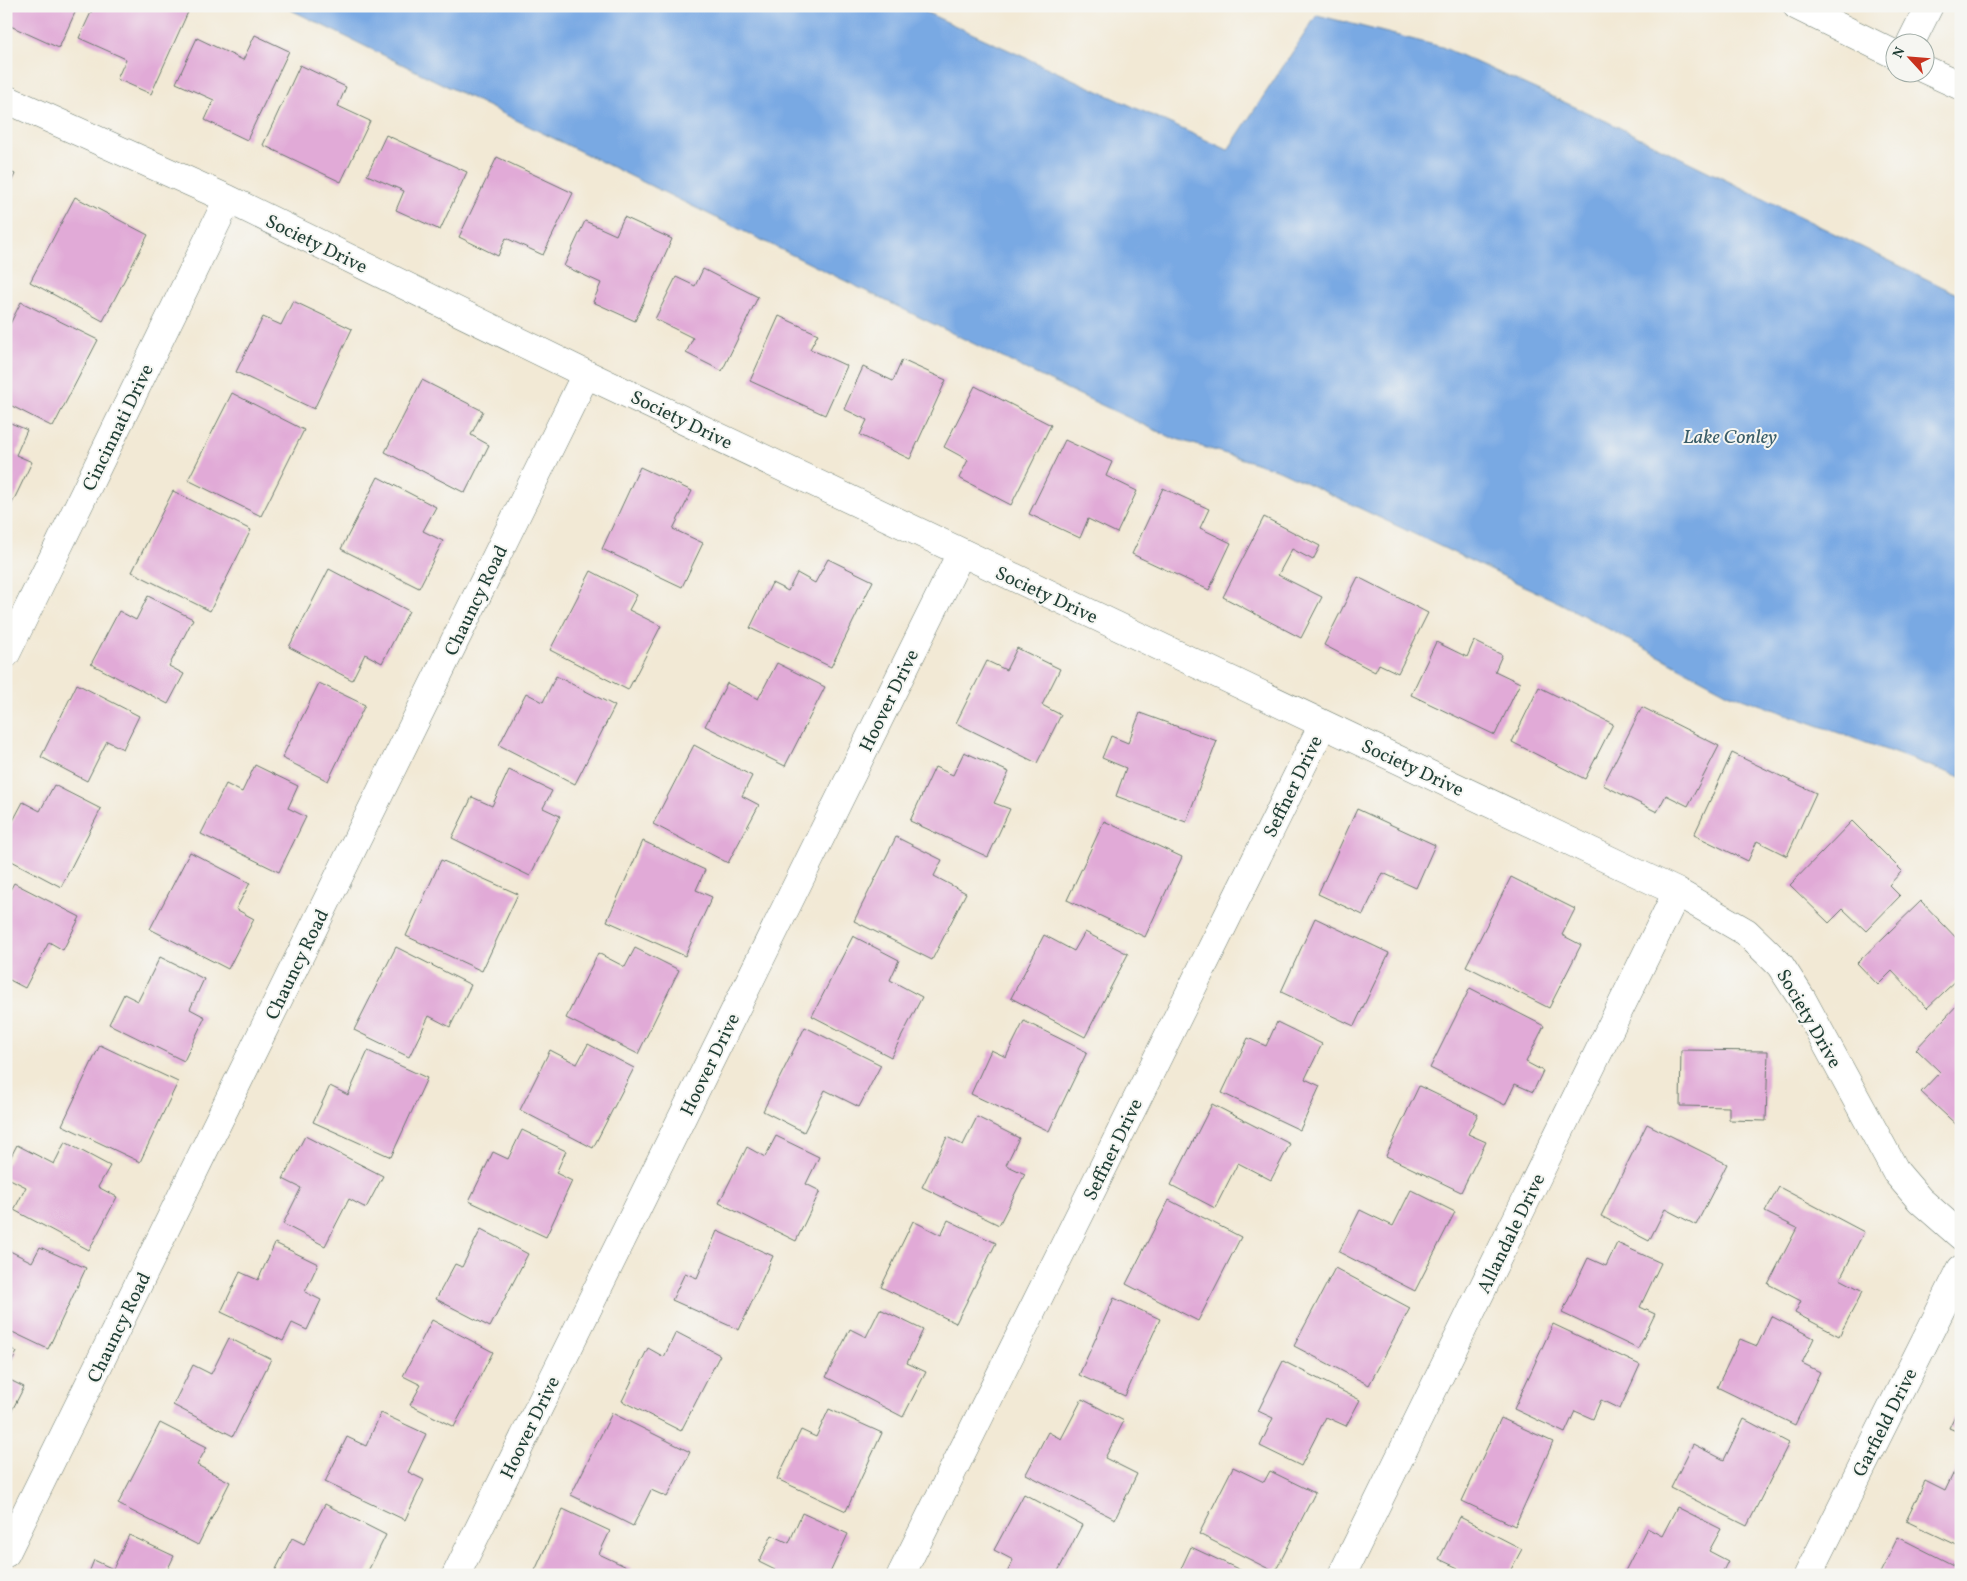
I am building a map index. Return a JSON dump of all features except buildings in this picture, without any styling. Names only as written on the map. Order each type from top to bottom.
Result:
[{"type":"street","points":[[1797,6],[1884,49]]},
{"type":"street","points":[[1916,32],[1929,6]]},
{"type":"street","points":[[1934,74],[1961,86]]},
{"type":"street","name":"Society Drive","points":[[6,99],[228,199],[586,374],[1677,892],[1746,932],[1780,966],[1802,999],[1896,1172],[1920,1200],[1961,1236]]},
{"type":"street","name":"Cincinnati Drive","points":[[6,654],[228,199]]},
{"type":"street","name":"Chauncy Road","points":[[6,1553],[586,374]]},
{"type":"street","name":"Hoover Drive","points":[[456,1575],[961,553]]},
{"type":"street","name":"Seffner Drive","points":[[901,1575],[1323,724]]},
{"type":"street","name":"Allandale Drive","points":[[1342,1575],[1677,892]]},
{"type":"street","name":"Garfield Drive","points":[[1808,1575],[1961,1270]]},
{"type":"water","name":"Lake Conley","points":[[283,6],[912,6],[1228,150],[1317,15],[1442,47],[1606,121],[1961,296],[1961,777],[1728,693],[1560,603],[1279,470],[1170,437],[1050,381]]}]
